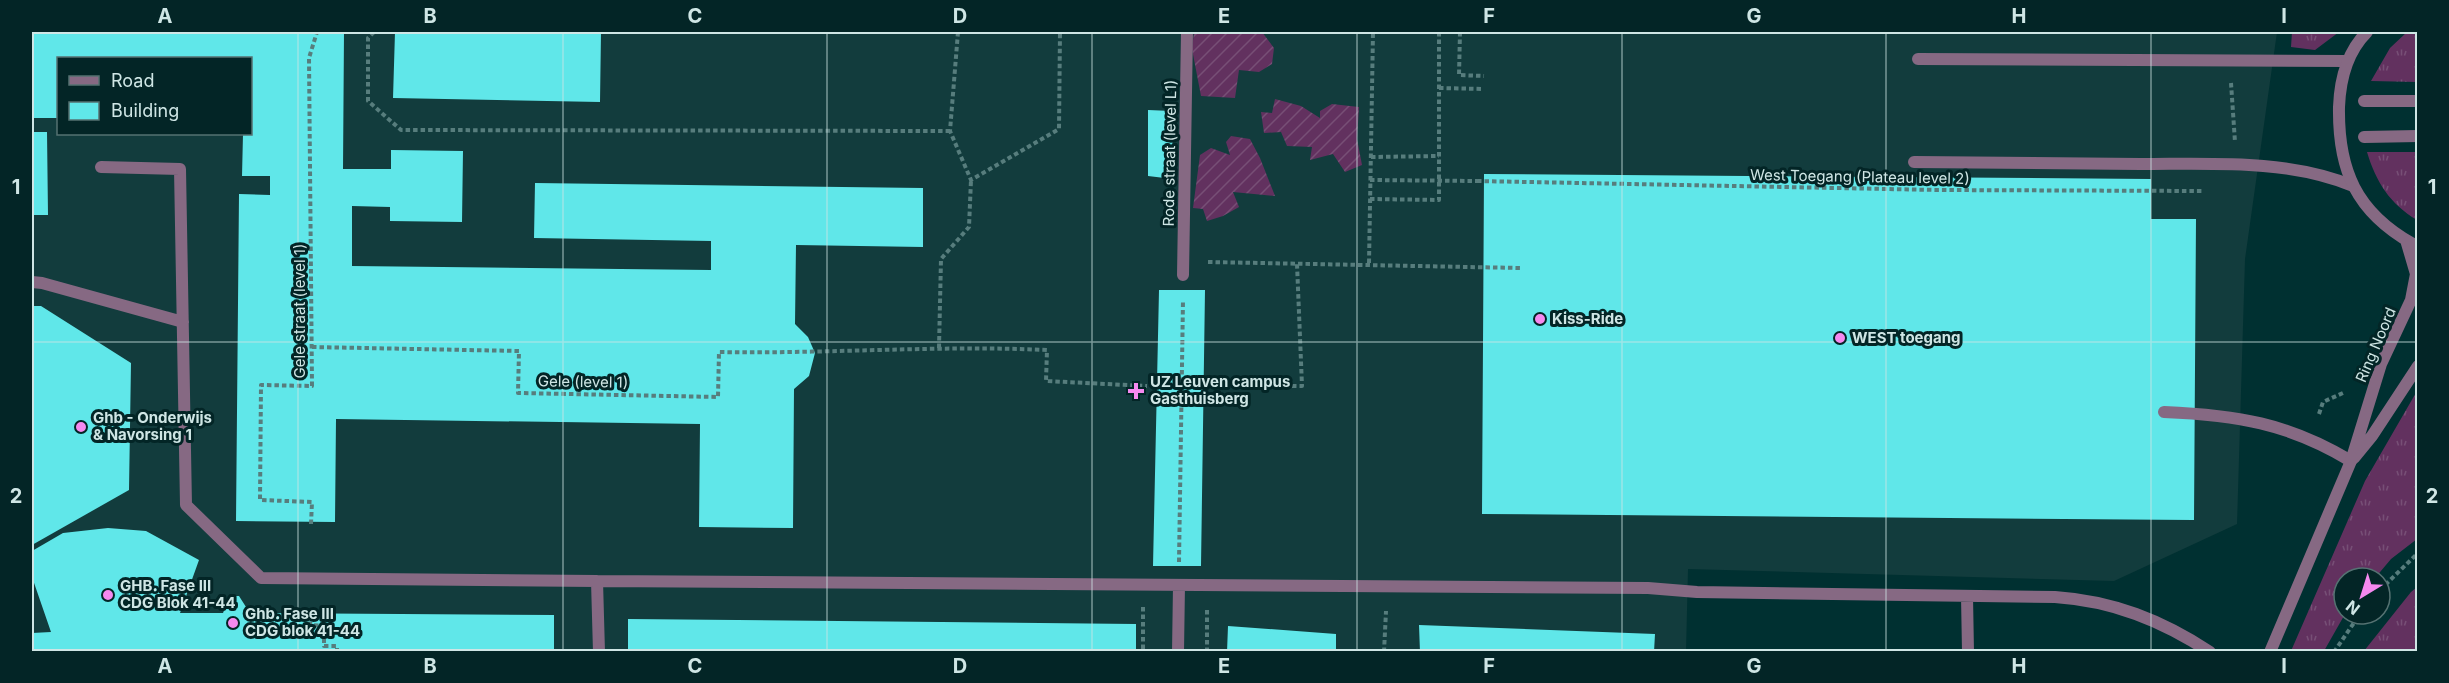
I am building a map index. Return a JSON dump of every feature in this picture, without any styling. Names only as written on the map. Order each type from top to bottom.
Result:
[{"type":"street","name":"Rode straat (level L1)","points":[[1183,275],[1187,32]]},
{"type":"street","points":[[2367,32],[2347,60],[2340,90],[2340,147],[2344,168],[2353,186],[2373,213],[2412,243]]},
{"type":"street","points":[[1918,59],[2347,60]]},
{"type":"street","points":[[2364,101],[2418,101]]},
{"type":"street","points":[[2364,137],[2418,136]]},
{"type":"street","points":[[1914,162],[2236,165],[2302,170],[2329,176],[2353,186]]},
{"type":"street","points":[[101,167],[180,169],[186,505],[261,578],[1648,588],[1709,592],[2055,597],[2112,605],[2159,621],[2210,651]]},
{"type":"street","name":"Ring Noord","points":[[2270,651],[2351,461],[2382,364],[2411,300],[2416,274],[2412,243]]},
{"type":"street","points":[[32,282],[183,322]]},
{"type":"street","name":"Ring Noord","points":[[2351,461],[2372,436],[2418,366]]},
{"type":"street","points":[[2164,412],[2254,420],[2298,435],[2351,461]]},
{"type":"street","points":[[597,581],[599,651]]},
{"type":"street","points":[[1178,651],[1179,585]]},
{"type":"street","points":[[1967,596],[1968,651]]},
{"type":"path","name":"Gele straat (level 1)","points":[[311,524],[312,502],[260,500],[261,385],[312,386],[309,58],[317,32]]},
{"type":"path","points":[[374,32],[368,38],[368,101],[401,130],[950,131]]},
{"type":"path","points":[[958,32],[950,131],[972,180],[969,227],[941,259],[939,348],[1047,350],[1046,381],[1147,386]]},
{"type":"path","points":[[972,180],[1059,129],[1060,32]]},
{"type":"path","points":[[1369,263],[1373,32]]},
{"type":"path","points":[[1370,199],[1439,200],[1439,32]]},
{"type":"path","points":[[1460,32],[1460,75],[1484,76]]},
{"type":"path","points":[[2206,59],[2231,82],[2236,165]]},
{"type":"path","points":[[1439,88],[1484,89]]},
{"type":"path","points":[[1371,157],[1439,156]]},
{"type":"path","name":"West Toegang (Plateau level 2)","points":[[1370,180],[1938,190],[2204,191]]},
{"type":"path","points":[[1183,261],[1369,263],[1520,268]]},
{"type":"path","points":[[1217,385],[1302,386],[1298,264]]},
{"type":"path","points":[[1179,585],[1183,275]]},
{"type":"path","name":"Gele (level 1)","points":[[312,347],[519,351],[518,393],[718,397],[719,352],[815,353],[939,348]]},
{"type":"path","points":[[2392,578],[2418,553]]},
{"type":"path","points":[[1384,651],[1388,586]]},
{"type":"path","points":[[311,614],[310,625],[324,626],[324,646],[337,646],[337,651]]},
{"type":"path","points":[[1143,621],[1143,651]]},
{"type":"path","points":[[2334,651],[2352,626]]},
{"type":"path","points":[[1207,630],[1207,651]]},
{"type":"shaded area","name":"UZ Leuven campus Gasthuisberg","points":[[32,32],[2277,32],[2245,259],[2237,524],[2114,581],[1688,569],[1686,651],[32,651]]},
{"type":"green space","points":[[1194,32],[1262,32],[1274,48],[1272,64],[1259,72],[1239,70],[1235,98],[1201,96],[1192,49]]},
{"type":"green space","points":[[2292,32],[2339,32],[2315,50],[2291,47]]},
{"type":"green space","points":[[2407,32],[2417,32],[2417,82],[2371,81],[2390,48]]},
{"type":"green space","points":[[1275,99],[1301,106],[1320,118],[1320,111],[1332,104],[1359,107],[1357,139],[1362,165],[1345,172],[1333,154],[1310,160],[1312,147],[1287,146],[1281,132],[1264,133],[1261,112],[1272,113]]},
{"type":"green space","points":[[1231,136],[1250,139],[1275,196],[1233,192],[1239,207],[1223,216],[1207,221],[1203,209],[1193,208],[1200,155],[1211,148],[1230,155],[1226,142]]},
{"type":"green space","points":[[2367,152],[2417,152],[2417,220],[2399,207],[2385,191]]},
{"type":"green space","points":[[2417,391],[2417,539],[2385,566],[2332,566],[2332,626],[2338,626],[2324,651],[2291,651],[2365,481]]},
{"type":"green space","points":[[2417,587],[2417,651],[2364,651],[2384,626],[2392,626],[2392,616]]},
{"type":"building","points":[[32,32],[344,32],[343,169],[391,169],[391,150],[463,151],[462,222],[390,221],[390,207],[352,206],[352,266],[711,270],[711,241],[534,238],[535,183],[923,188],[923,247],[796,245],[795,324],[808,337],[815,353],[809,376],[794,389],[793,528],[699,527],[700,424],[336,419],[335,522],[236,521],[239,194],[270,195],[270,176],[242,176],[243,135],[252,135],[252,57],[57,57],[57,118],[32,118]]},
{"type":"building","points":[[395,32],[601,32],[600,102],[393,98]]},
{"type":"building","points":[[1148,110],[1172,111],[1173,179],[1148,176]]},
{"type":"building","points":[[32,132],[47,132],[48,215],[32,215]]},
{"type":"building","name":"WEST toegang","points":[[1484,174],[2151,179],[2151,219],[2196,219],[2194,520],[1482,514]]},
{"type":"building","points":[[1159,290],[1205,290],[1201,566],[1153,566]]},
{"type":"building","name":"Ghb - Onderwijs & Navorsing 1","points":[[32,306],[41,306],[131,363],[129,490],[32,545]]},
{"type":"building","name":"GHB. Fase III CDG Blok 41-44","points":[[108,528],[146,531],[199,560],[180,613],[223,613],[230,596],[239,596],[246,607],[246,613],[554,615],[554,652],[32,652],[32,633],[51,632],[32,577],[32,551],[63,533]]},
{"type":"building","points":[[628,619],[1136,624],[1136,652],[628,652]]},
{"type":"building","points":[[1419,625],[1655,634],[1654,652],[1420,652]]},
{"type":"building","points":[[1228,626],[1336,634],[1336,652],[1227,652]]},
{"type":"place","name":"Kiss-Ride","points":[[1540,319]]},
{"type":"place","name":"WEST toegang","points":[[1840,338]]},
{"type":"place","name":"UZ Leuven campus Gasthuisberg","points":[[1136,391]]},
{"type":"place","name":"Ghb - Onderwijs & Navorsing 1","points":[[81,427]]},
{"type":"place","name":"GHB. Fase III CDG Blok 41-44","points":[[108,595]]},
{"type":"place","name":"Ghb. Fase III CDG blok 41-44","points":[[233,623]]}]
